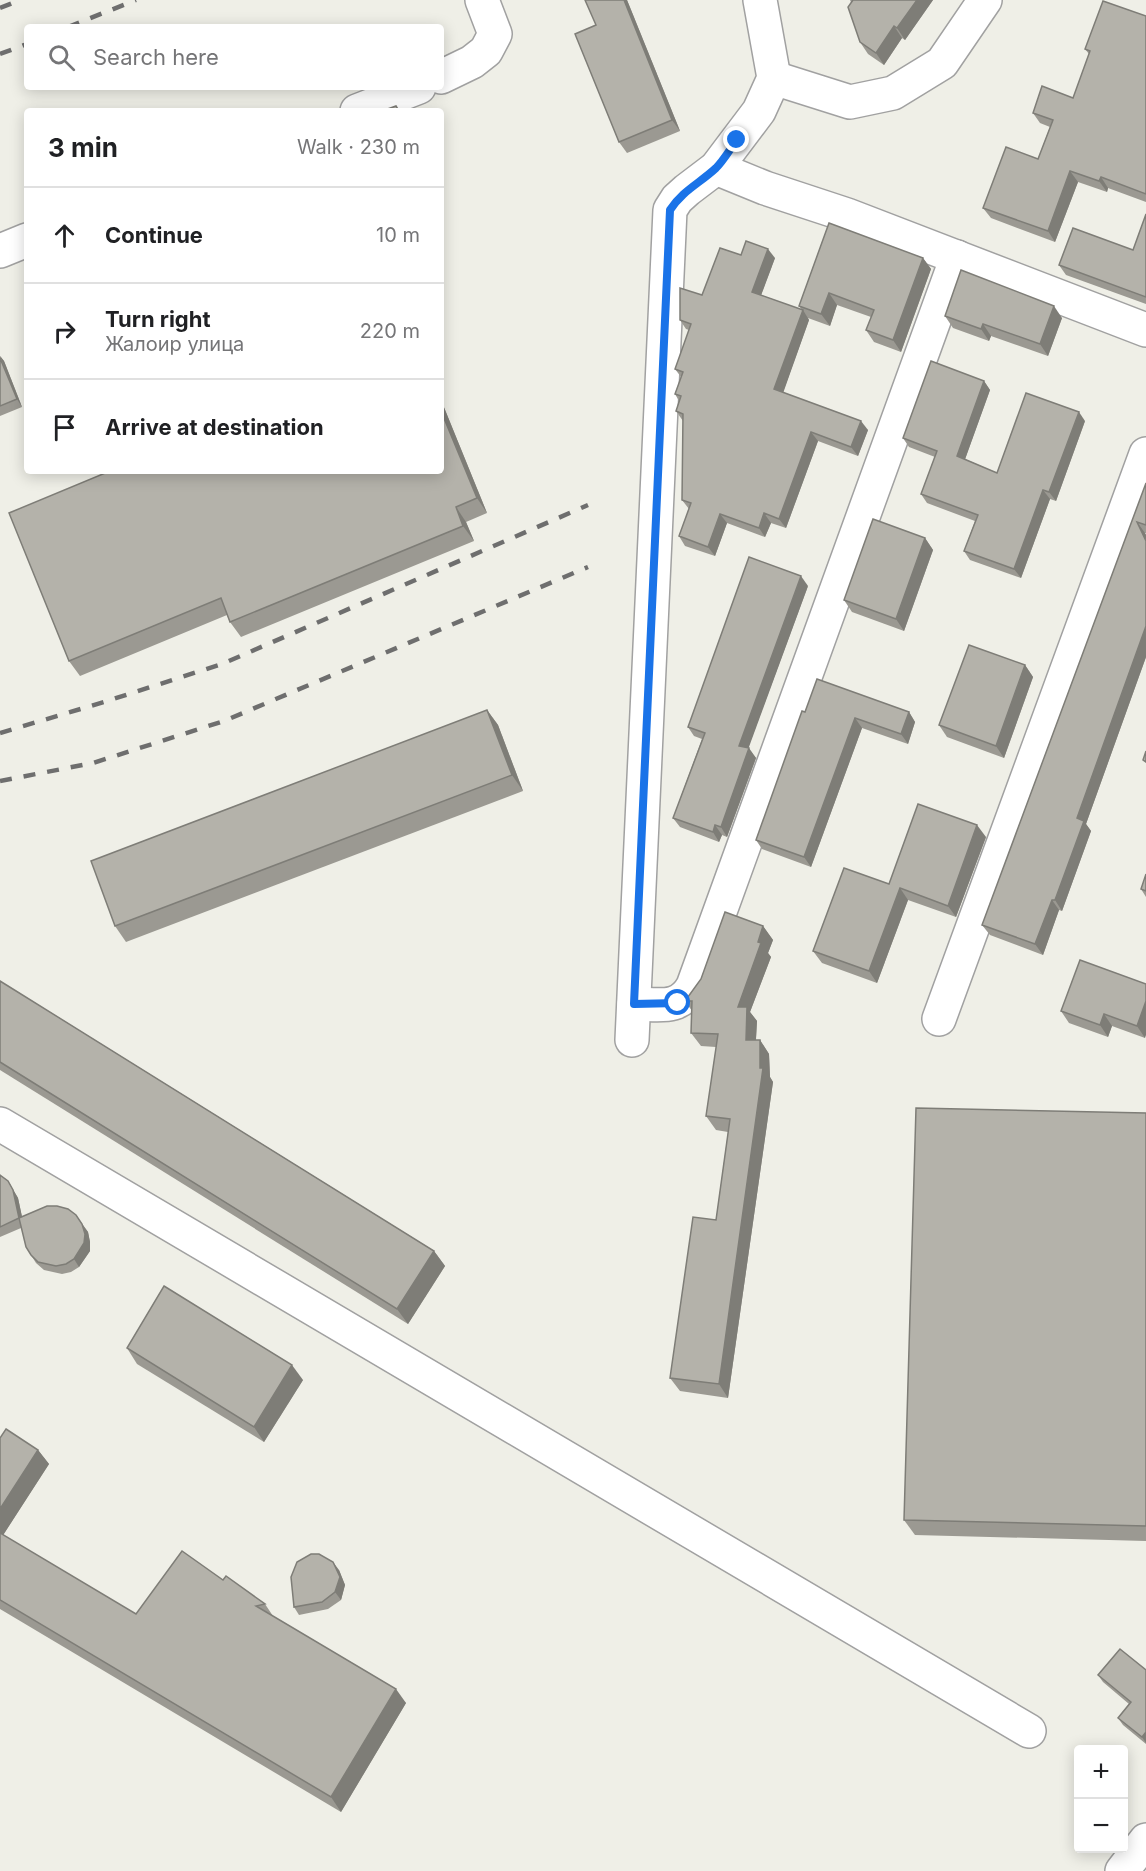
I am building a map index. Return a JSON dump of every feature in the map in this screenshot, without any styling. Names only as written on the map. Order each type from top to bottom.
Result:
[{"type":"street","points":[[444,76],[472,62],[486,51],[495,34],[482,0]]},
{"type":"street","points":[[632,1040],[670,210],[677,199],[716,168],[759,111],[774,78],[760,0]]},
{"type":"street","points":[[774,78],[850,102],[893,93],[942,63],[985,0]]},
{"type":"street","points":[[365,108],[411,90]]},
{"type":"street","points":[[716,168],[765,188],[847,215],[1146,330]]},
{"type":"street","points":[[0,251],[24,241]]},
{"type":"street","points":[[634,1004],[678,1003],[687,996],[693,986],[957,257]]},
{"type":"street","points":[[939,1019],[1146,454]]},
{"type":"street","points":[[0,1124],[1029,1731]]},
{"type":"street","points":[[1126,1869],[1146,1840]]},
{"type":"building","points":[[585,0],[624,0],[672,120],[619,142],[575,34],[596,25]]},
{"type":"building","points":[[853,0],[917,0],[897,28],[894,26],[876,53],[860,42],[848,7]]},
{"type":"building","points":[[1103,1],[1146,16],[1146,194],[1101,177],[1099,181],[1070,171],[1048,231],[983,208],[1006,147],[1038,159],[1053,120],[1033,113],[1042,86],[1073,98],[1090,51],[1085,49]]},
{"type":"building","points":[[1146,214],[1146,297],[1059,265],[1073,228],[1133,250]]},
{"type":"building","points":[[829,223],[923,258],[893,340],[866,330],[874,310],[829,293],[821,314],[799,306]]},
{"type":"building","points":[[746,241],[768,249],[752,292],[803,310],[774,389],[861,421],[851,447],[811,432],[779,519],[764,513],[759,528],[720,514],[708,547],[679,536],[691,503],[682,500],[683,414],[676,411],[681,396],[675,394],[683,372],[675,369],[691,324],[680,320],[680,288],[702,295],[720,248],[741,255]]},
{"type":"building","points":[[961,270],[1054,306],[1040,344],[983,324],[981,329],[945,316]]},
{"type":"building","points":[[0,358],[17,399],[0,406]]},
{"type":"building","points":[[931,361],[984,381],[957,456],[997,473],[1026,393],[1079,412],[1049,492],[1043,490],[1014,569],[964,551],[978,515],[921,494],[937,451],[903,438]]},
{"type":"building","points":[[444,418],[477,498],[456,507],[463,526],[230,622],[221,598],[69,661],[9,513],[103,474],[444,474]]},
{"type":"building","points":[[1146,483],[1146,525],[1137,522],[1146,541],[1146,626],[1077,818],[1084,821],[1055,900],[1052,900],[1035,944],[982,925]]},
{"type":"building","points":[[873,519],[925,538],[896,619],[844,600]]},
{"type":"building","points":[[749,557],[801,576],[739,746],[749,748],[721,827],[715,825],[713,832],[673,818],[705,733],[688,727]]},
{"type":"building","points":[[969,645],[1025,665],[996,746],[939,725]]},
{"type":"building","points":[[817,679],[909,712],[901,734],[855,718],[804,857],[756,840],[802,711],[805,712]]},
{"type":"building","points":[[487,710],[512,775],[115,926],[91,861]]},
{"type":"building","points":[[918,804],[977,825],[948,906],[900,888],[869,971],[813,951],[844,868],[889,884]]},
{"type":"building","points":[[1146,874],[1146,891],[1141,889]]},
{"type":"building","points":[[725,912],[763,926],[758,942],[761,943],[738,1007],[747,1007],[746,1040],[760,1040],[760,1068],[763,1068],[719,1384],[670,1378],[693,1217],[716,1220],[730,1119],[706,1116],[718,1034],[691,1033],[692,1001],[685,1001],[701,979]]},
{"type":"building","points":[[1080,960],[1146,984],[1146,1001],[1137,1026],[1104,1014],[1100,1025],[1061,1011]]},
{"type":"building","points":[[0,981],[434,1251],[397,1309],[0,1062]]},
{"type":"building","points":[[916,1108],[1146,1113],[1146,1526],[904,1520]]},
{"type":"building","points":[[0,1175],[8,1181],[13,1190],[19,1218],[0,1227]]},
{"type":"building","points":[[47,1206],[68,1209],[82,1224],[85,1234],[84,1243],[74,1259],[66,1264],[56,1266],[38,1262],[26,1247],[19,1218]]},
{"type":"building","points":[[164,1286],[292,1365],[254,1427],[127,1348]]},
{"type":"building","points":[[6,1429],[38,1450],[0,1509],[0,1438]]},
{"type":"building","points":[[0,1533],[136,1614],[182,1551],[223,1580],[226,1576],[265,1604],[256,1606],[396,1689],[331,1797],[0,1600]]},
{"type":"building","points":[[311,1554],[319,1554],[333,1562],[340,1577],[335,1592],[322,1602],[294,1607],[291,1577],[297,1562]]},
{"type":"building","points":[[1120,1649],[1146,1670],[1146,1732],[1142,1737],[1118,1718],[1131,1702],[1098,1675]]},
{"type":"railway","points":[[0,8],[20,0]]},
{"type":"railway","points":[[76,24],[136,0]]},
{"type":"railway","points":[[0,54],[24,45]]},
{"type":"railway","points":[[0,733],[222,664],[588,505]]},
{"type":"railway","points":[[0,781],[93,763],[224,721],[588,567]]},
{"type":"route","points":[[678,1003],[634,1004],[670,210],[677,199],[716,168],[737,140]]}]
